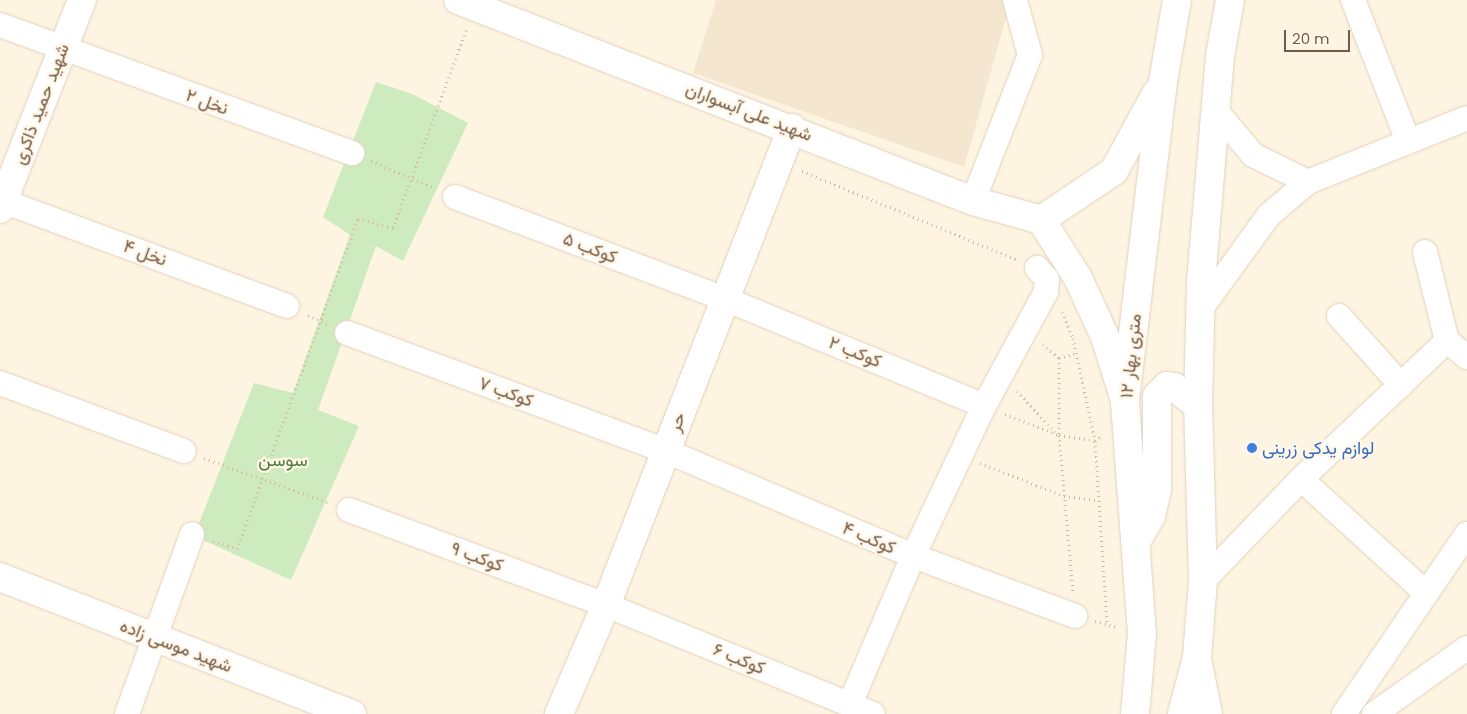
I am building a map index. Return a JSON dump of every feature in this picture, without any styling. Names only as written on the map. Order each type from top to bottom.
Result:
[{"type":"street","name":"شهید حمید ذاکری","points":[[1,203],[82,0]]},
{"type":"street","points":[[973,201],[1030,55],[1016,0]]},
{"type":"street","name":"۱۲ متری بهار","points":[[1135,714],[1142,634],[1125,400],[1163,82],[1177,0]]},
{"type":"street","points":[[1182,714],[1196,657],[1203,581],[1198,406],[1200,310],[1216,111],[1230,0]]},
{"type":"street","points":[[1353,0],[1408,141]]},
{"type":"street","name":"شهید علی آبسواران","points":[[467,3],[792,128],[973,201],[1041,220]]},
{"type":"street","name":"نخل ۲","points":[[0,25],[62,50],[352,153]]},
{"type":"street","points":[[1125,400],[1105,337],[1078,278],[1041,220],[1114,171],[1163,82]]},
{"type":"street","points":[[1216,111],[1253,155],[1308,182]]},
{"type":"street","points":[[1200,310],[1269,215],[1308,182],[1467,118]]},
{"type":"street","name":"حر","points":[[558,714],[606,605],[792,128]]},
{"type":"street","name":"کوکب ۵","points":[[456,197],[726,299]]},
{"type":"street","name":"نخل ۴","points":[[1,203],[287,306]]},
{"type":"street","points":[[1425,252],[1447,341],[1467,357]]},
{"type":"street","points":[[850,704],[913,556],[960,455],[984,406],[1046,292],[1042,273]]},
{"type":"street","name":"کوکب ۲","points":[[726,299],[984,406]]},
{"type":"street","points":[[1339,316],[1401,385]]},
{"type":"street","name":"کوکب ۷","points":[[347,333],[666,451]]},
{"type":"street","points":[[1203,581],[1301,479],[1447,341]]},
{"type":"street","points":[[0,383],[184,451]]},
{"type":"street","points":[[1136,542],[1150,516],[1157,490],[1157,396],[1167,386],[1174,387],[1198,406]]},
{"type":"street","name":"کوکب ۴","points":[[666,451],[913,556],[1075,616]]},
{"type":"street","points":[[1301,479],[1426,593]]},
{"type":"street","name":"کوکب ۹","points":[[349,510],[606,605]]},
{"type":"street","points":[[127,714],[192,534]]},
{"type":"street","points":[[1344,714],[1467,534]]},
{"type":"street","name":"شهید موسی زاده","points":[[0,577],[352,714]]},
{"type":"street","name":"کوکب ۶","points":[[606,605],[873,714]]},
{"type":"street","points":[[1374,714],[1467,648]]},
{"type":"street","points":[[1196,657],[1208,714]]},
{"type":"path","points":[[192,534],[237,549],[358,219],[392,228],[411,178],[467,3]]},
{"type":"path","points":[[352,153],[456,197]]},
{"type":"path","points":[[779,162],[1042,273],[1076,353],[1094,441],[1107,624]]},
{"type":"path","points":[[287,306],[347,333]]},
{"type":"path","points":[[1025,329],[1059,358],[1059,435],[1075,616],[1142,634]]},
{"type":"path","points":[[1059,358],[1076,353]]},
{"type":"path","points":[[1001,374],[1059,435]]},
{"type":"path","points":[[984,406],[1059,435],[1094,441],[1110,432]]},
{"type":"path","points":[[184,451],[349,510]]},
{"type":"path","points":[[960,455],[1064,496],[1098,500]]},
{"type":"shaded area","points":[[716,0],[1011,0],[964,167],[693,73]]},
{"type":"green space","name":"سوسن","points":[[376,82],[412,94],[468,123],[403,261],[376,246],[318,410],[359,426],[291,580],[194,536],[254,383],[293,393],[350,235],[323,217]]},
{"type":"place","name":"لوازم یدکی زرینی","points":[[1252,448]]}]
